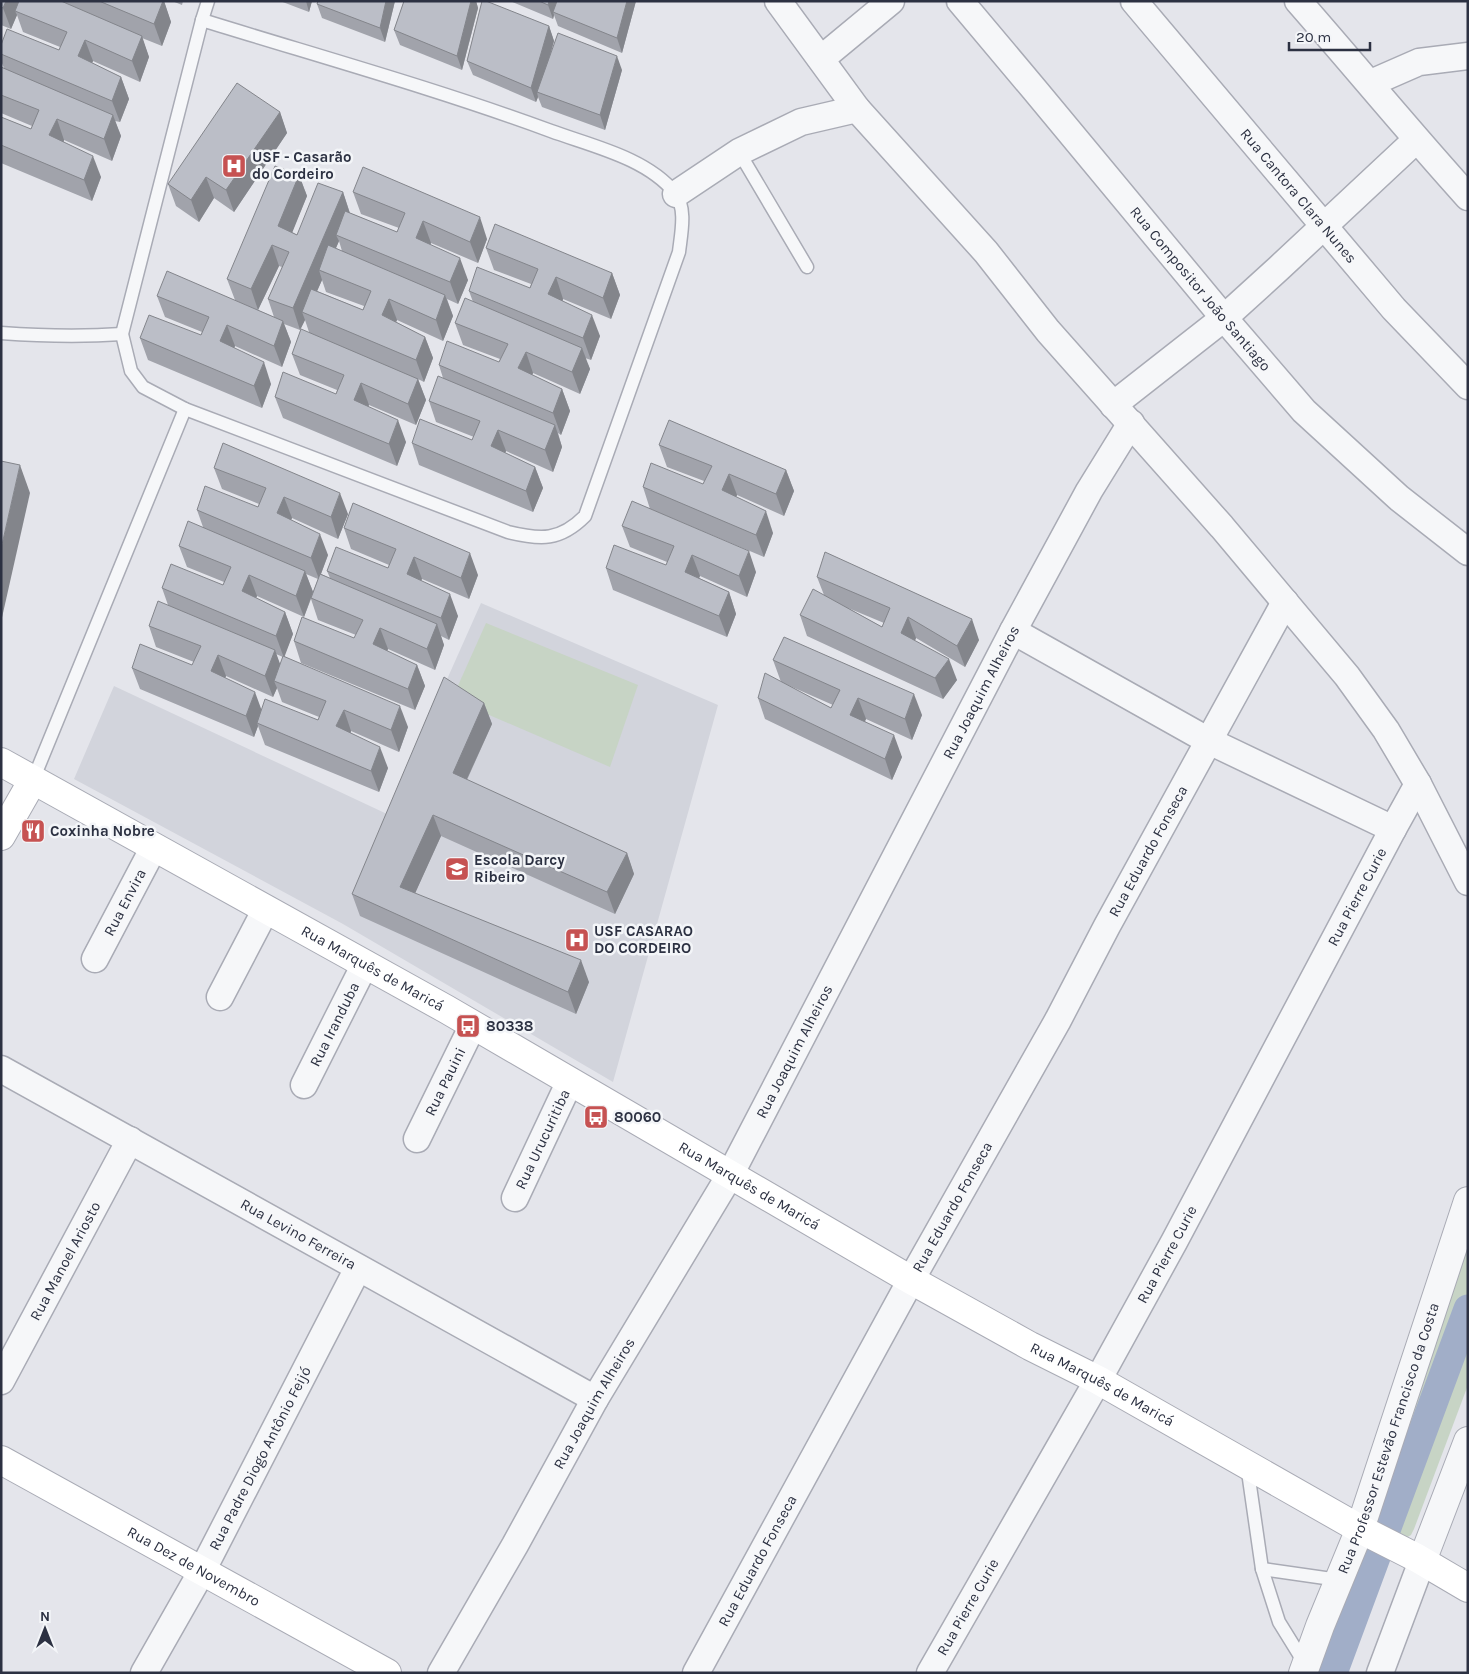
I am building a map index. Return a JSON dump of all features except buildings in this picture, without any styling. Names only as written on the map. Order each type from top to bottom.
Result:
[{"type":"main road","name":"Rua Marquês de Maricá","points":[[1,762],[474,1025],[911,1280],[1030,1346],[1098,1380],[1468,1588]]},
{"type":"main road","points":[[1,836],[33,780]]},
{"type":"main road","name":"Rua Dez de Novembro","points":[[1,1460],[387,1673]]},
{"type":"street","points":[[778,1],[858,109],[986,252],[1048,331],[1285,602],[1346,676],[1380,722],[1418,784],[1468,882]]},
{"type":"street","points":[[821,59],[891,1]]},
{"type":"street","name":"Rua Compositor João Santiago","points":[[960,1],[1224,318],[1304,411],[1399,498],[1468,552]]},
{"type":"street","name":"Rua Cantora Clara Nunes","points":[[1134,1],[1394,309],[1468,386]]},
{"type":"street","points":[[1298,1],[1371,84],[1416,140],[1468,197]]},
{"type":"street","points":[[1371,84],[1419,62],[1468,56]]},
{"type":"street","points":[[676,194],[739,152],[801,122],[858,109]]},
{"type":"street","points":[[1122,414],[1416,140]]},
{"type":"street","name":"Rua Joaquim Alheiros","points":[[441,1673],[516,1545],[595,1399],[730,1175],[1013,631],[1089,491],[1122,414]]},
{"type":"street","name":"Rua Eduardo Fonseca","points":[[696,1673],[911,1280],[1058,1020],[1107,926],[1285,602]]},
{"type":"street","name":"Rua Pierre Curie","points":[[1013,631],[1209,741],[1392,829]]},
{"type":"street","name":"Rua Pierre Curie","points":[[930,1673],[1098,1380],[1174,1242],[1392,829],[1418,784]]},
{"type":"street","name":"Rua Envira","points":[[95,958],[154,847]]},
{"type":"street","points":[[220,997],[266,909]]},
{"type":"street","name":"Rua Iranduba","points":[[304,1086],[365,964]]},
{"type":"street","name":"Rua Pauini","points":[[417,1139],[474,1025]]},
{"type":"street","name":"Rua Levino Ferreira","points":[[1,1070],[595,1399]]},
{"type":"street","name":"Rua Urucuritiba","points":[[515,1198],[570,1081]]},
{"type":"street","name":"Rua Manoel Ariosto","points":[[1,1381],[130,1140]]},
{"type":"street","name":"Rua Professor Estevão Francisco da Costa","points":[[1305,1669],[1320,1626],[1362,1530],[1468,1201]]},
{"type":"street","name":"Rua Padre Diogo Antônio Feijó","points":[[144,1673],[202,1571],[358,1268]]},
{"type":"street","points":[[1380,1673],[1419,1560],[1468,1442]]},
{"type":"lane","points":[[202,20],[490,109],[612,153],[631,160],[656,174],[676,194],[683,218],[679,252],[585,516],[575,526],[558,536],[531,537],[508,532],[185,409],[143,387],[131,371],[122,334],[202,20],[208,1]]},
{"type":"lane","points":[[739,152],[807,267]]},
{"type":"lane","points":[[1,333],[53,336],[122,334]]},
{"type":"lane","points":[[33,780],[185,409]]},
{"type":"lane","points":[[1247,1465],[1262,1569],[1280,1622],[1305,1669]]},
{"type":"lane","points":[[1262,1569],[1339,1580]]},
{"type":"shaded area","name":"Escola Darcy Ribeiro","points":[[481,603],[718,705],[613,1082],[343,924],[74,779],[114,686],[387,814]]},
{"type":"green space","points":[[486,623],[638,685],[610,767],[452,699]]},
{"type":"green space","points":[[1468,1228],[1468,1385],[1414,1529],[1411,1535],[1406,1538],[1382,1526],[1375,1511]]},
{"type":"waterway","points":[[1333,1673],[1468,1309]]},
{"type":"place","name":"USF - Casarão do Cordeiro","points":[[234,166]]},
{"type":"place","name":"Coxinha Nobre","points":[[33,831]]},
{"type":"place","name":"Escola Darcy Ribeiro","points":[[457,869]]},
{"type":"place","name":"USF CASARAO DO CORDEIRO","points":[[577,940]]},
{"type":"place","name":"80338","points":[[468,1026]]},
{"type":"place","name":"80060","points":[[596,1117]]}]
